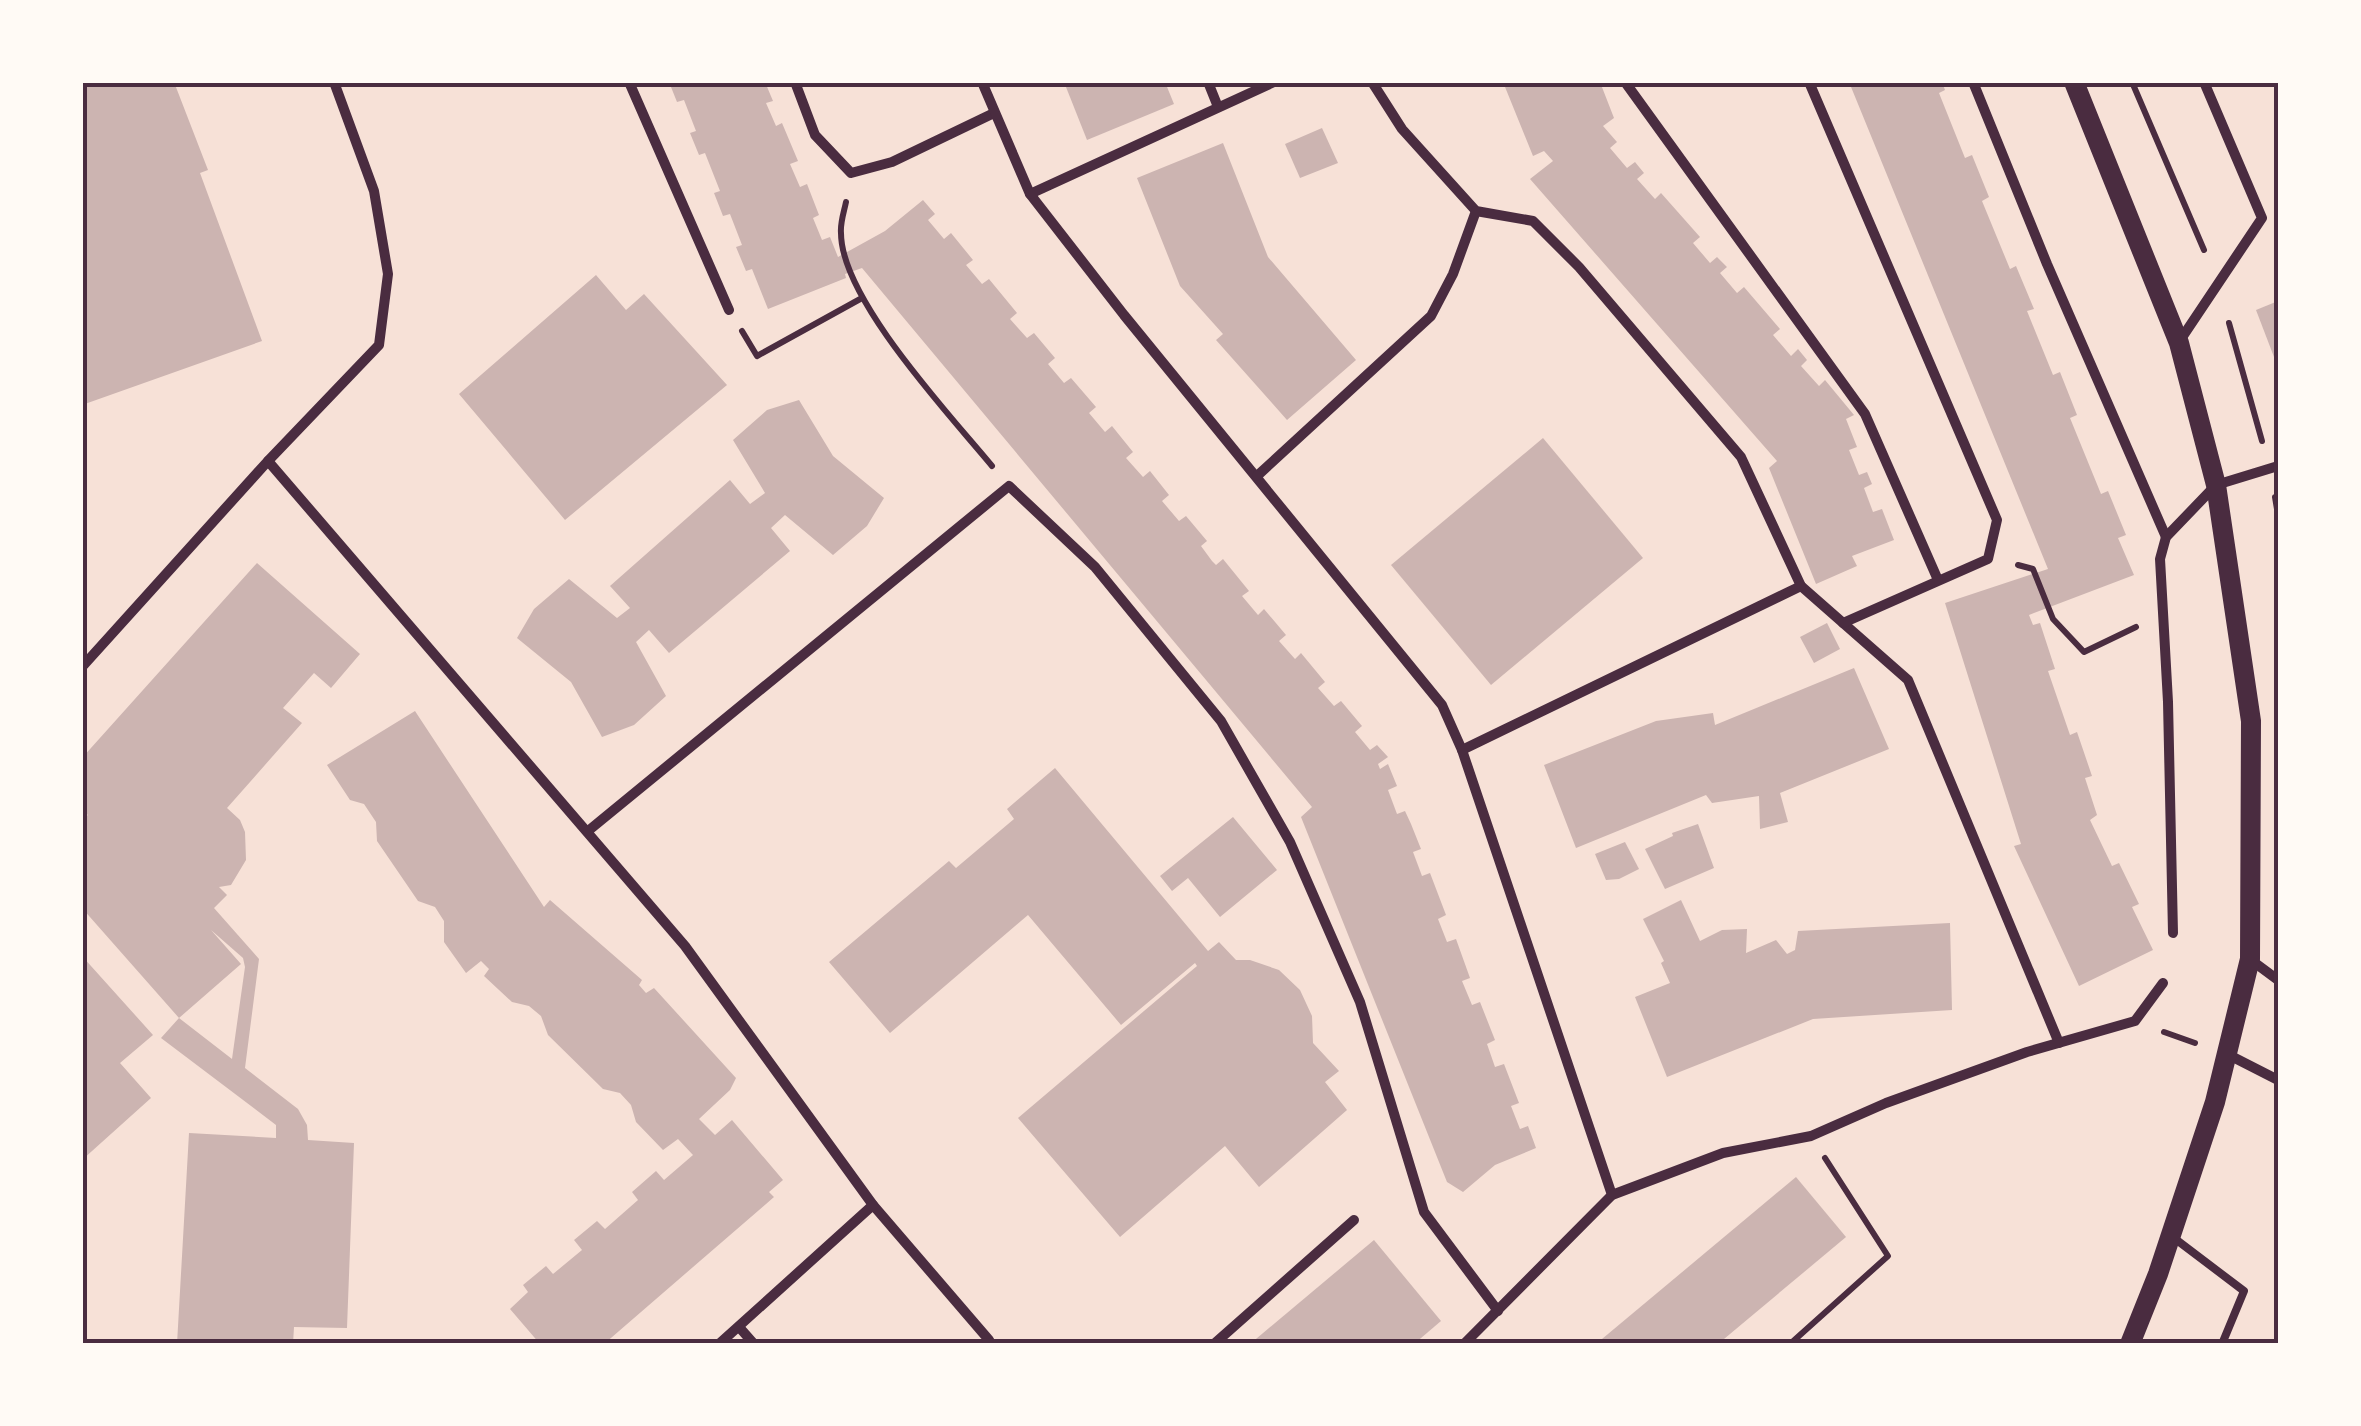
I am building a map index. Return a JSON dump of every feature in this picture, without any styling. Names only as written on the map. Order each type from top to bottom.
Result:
[{"type":"main road","points":[[2074,82],[2178,343],[2216,485],[2250,721],[2250,959],[2215,1102],[2130,1344]]},
{"type":"street","points":[[82,667],[379,345],[388,274],[374,191],[334,82]]},
{"type":"street","points":[[629,82],[729,310]]},
{"type":"street","points":[[795,82],[815,134],[851,173],[892,162],[994,113]]},
{"type":"street","points":[[982,82],[1030,194],[1442,705],[1462,750],[1612,1195]]},
{"type":"street","points":[[1208,82],[1218,107]]},
{"type":"street","points":[[1030,194],[1274,82]]},
{"type":"street","points":[[1372,82],[1402,129],[1476,211],[1532,221],[1579,267],[1742,457],[1801,586],[1908,680],[2059,1043]]},
{"type":"street","points":[[1625,82],[1865,414],[1938,580]]},
{"type":"street","points":[[1809,82],[1996,520],[1988,558],[1843,622]]},
{"type":"street","points":[[1973,82],[2166,537]]},
{"type":"street","points":[[2178,343],[2262,218],[2204,82]]},
{"type":"street","points":[[1257,476],[1431,316],[1453,274],[1476,211]]},
{"type":"street","points":[[268,461],[686,946],[873,1206],[991,1342]]},
{"type":"street","points":[[2173,932],[2160,559],[2166,537],[2216,485],[2278,466]]},
{"type":"street","points":[[588,831],[1009,486],[1094,567],[1221,720],[1290,842],[1360,1002],[1424,1212],[1498,1311]]},
{"type":"street","points":[[1462,750],[1801,586]]},
{"type":"street","points":[[2250,959],[2278,980]]},
{"type":"street","points":[[1464,1344],[1612,1195],[1723,1154],[1811,1136],[1886,1103],[2135,1021],[2162,983]]},
{"type":"street","points":[[2226,1054],[2278,1080]]},
{"type":"street","points":[[719,1344],[873,1206]]},
{"type":"street","points":[[1214,1344],[1354,1220]]},
{"type":"street","points":[[739,1327],[754,1344]]},
{"type":"lane","points":[[2170,1235],[2244,1292],[2222,1344]]},
{"type":"path","points":[[851,173],[840,235],[854,283],[927,387],[1009,486]]},
{"type":"path","points":[[729,310],[757,356],[862,298]]},
{"type":"path","points":[[1988,558],[2033,569],[2052,619],[2084,652],[2163,613]]},
{"type":"path","points":[[2135,1021],[2226,1054]]},
{"type":"path","points":[[1790,1344],[1888,1256],[1811,1136]]},
{"type":"building","points":[[174,82],[208,170],[200,173],[262,341],[82,405],[82,85]]},
{"type":"building","points":[[669,82],[765,82],[773,101],[766,103],[776,126],[782,123],[798,161],[790,164],[800,187],[807,184],[819,215],[813,218],[822,240],[830,237],[838,257],[885,231],[923,200],[935,214],[928,220],[944,239],[951,233],[973,260],[966,265],[982,284],[989,279],[1017,313],[1010,319],[1027,338],[1034,333],[1055,358],[1048,364],[1064,383],[1071,378],[1096,407],[1089,413],[1105,432],[1112,426],[1133,452],[1126,458],[1143,477],[1150,471],[1169,495],[1162,501],[1179,521],[1186,516],[1207,541],[1201,546],[1212,561],[1216,565],[1223,559],[1249,591],[1242,596],[1258,615],[1264,609],[1286,635],[1279,641],[1295,659],[1301,653],[1325,682],[1318,688],[1334,706],[1341,701],[1362,726],[1355,732],[1370,750],[1377,745],[1388,757],[1378,764],[1380,769],[1388,764],[1397,786],[1388,790],[1397,814],[1405,811],[1411,824],[1421,849],[1413,852],[1422,876],[1430,873],[1446,915],[1438,919],[1447,942],[1456,939],[1470,978],[1462,981],[1472,1005],[1480,1002],[1495,1040],[1487,1044],[1495,1067],[1504,1064],[1519,1103],[1511,1106],[1520,1129],[1528,1126],[1536,1148],[1495,1165],[1463,1192],[1447,1182],[1301,817],[1312,807],[862,268],[768,309],[752,269],[746,271],[736,247],[742,245],[730,214],[723,216],[714,193],[720,191],[705,153],[699,155],[690,133],[696,131],[684,100],[677,102]]},
{"type":"building","points":[[1064,82],[1165,82],[1174,104],[1087,140]]},
{"type":"building","points":[[1503,82],[1600,82],[1614,118],[1603,126],[1617,142],[1610,148],[1627,168],[1635,162],[1644,173],[1637,179],[1655,199],[1661,193],[1700,237],[1693,243],[1710,263],[1717,257],[1727,267],[1720,273],[1737,293],[1744,287],[1780,329],[1773,335],[1791,356],[1798,349],[1807,360],[1801,366],[1819,386],[1825,380],[1854,415],[1846,419],[1857,447],[1849,450],[1859,475],[1867,472],[1872,484],[1864,488],[1873,512],[1882,509],[1894,540],[1852,556],[1857,566],[1816,584],[1769,468],[1777,461],[1530,179],[1553,161],[1544,151],[1533,156]]},
{"type":"building","points":[[1849,82],[1942,82],[1945,90],[1939,93],[1965,158],[1972,155],[1989,197],[1982,201],[2010,269],[2016,266],[2034,309],[2027,311],[2053,375],[2060,372],[2077,415],[2070,418],[2101,494],[2108,491],[2126,535],[2118,538],[2134,575],[2029,615],[2033,625],[2040,623],[2055,669],[2048,671],[2070,735],[2077,732],[2092,776],[2085,778],[2097,815],[2090,820],[2112,866],[2119,863],[2139,904],[2132,907],[2153,950],[2079,986],[2014,846],[2021,844],[1945,603],[2048,569]]},
{"type":"building","points":[[1322,128],[1338,163],[1300,178],[1285,144]]},
{"type":"building","points":[[1223,143],[1268,257],[1356,360],[1287,420],[1216,340],[1223,334],[1180,286],[1137,178]]},
{"type":"building","points":[[596,275],[626,310],[644,294],[727,385],[565,520],[459,394]]},
{"type":"building","points":[[2278,301],[2278,355],[2274,357],[2256,310]]},
{"type":"building","points":[[799,400],[833,456],[884,498],[867,526],[833,555],[785,515],[771,528],[790,551],[669,653],[649,630],[636,642],[666,696],[634,725],[602,737],[571,682],[517,638],[534,609],[569,579],[617,618],[630,608],[610,586],[730,480],[750,504],[765,493],[733,440],[767,410]]},
{"type":"building","points":[[1543,438],[1643,558],[1491,685],[1391,565]]},
{"type":"building","points":[[257,563],[360,654],[331,688],[314,673],[283,708],[302,723],[227,808],[240,820],[245,832],[246,860],[231,885],[219,887],[227,895],[214,908],[259,959],[245,1068],[298,1109],[307,1125],[308,1140],[354,1143],[347,1328],[294,1327],[293,1344],[177,1344],[189,1133],[276,1138],[276,1125],[161,1038],[179,1018],[82,908],[82,819],[88,815],[82,810],[82,758]],"holes":[[[211,930],[243,958],[245,967],[232,1059],[179,1018],[241,964]]]},
{"type":"building","points":[[1827,623],[1840,649],[1814,663],[1800,637]]},
{"type":"building","points":[[1854,668],[1889,749],[1780,793],[1788,822],[1760,829],[1759,796],[1712,803],[1706,795],[1576,848],[1544,765],[1656,721],[1713,713],[1715,725]]},
{"type":"building","points":[[415,711],[544,907],[550,900],[642,980],[639,985],[646,993],[654,988],[736,1078],[730,1090],[699,1119],[715,1135],[732,1120],[783,1180],[769,1192],[774,1197],[604,1344],[540,1344],[510,1309],[528,1292],[523,1285],[546,1266],[553,1274],[582,1250],[574,1240],[597,1221],[605,1229],[638,1200],[632,1192],[656,1171],[664,1180],[693,1155],[678,1139],[663,1150],[636,1122],[631,1105],[620,1093],[603,1089],[548,1035],[541,1016],[529,1006],[512,1002],[484,976],[489,969],[481,961],[466,973],[444,942],[444,921],[435,907],[418,901],[377,841],[376,822],[364,804],[350,800],[327,765]]},
{"type":"building","points":[[1055,768],[1208,951],[1219,942],[1236,960],[1250,960],[1279,970],[1300,990],[1312,1016],[1313,1043],[1339,1071],[1325,1082],[1347,1110],[1259,1187],[1225,1146],[1120,1237],[1018,1118],[1197,966],[1195,963],[1121,1025],[1028,915],[890,1033],[829,962],[949,861],[956,868],[1014,819],[1007,809]]},
{"type":"building","points":[[1233,817],[1277,870],[1220,917],[1188,878],[1172,891],[1160,876]]},
{"type":"building","points":[[1698,824],[1714,868],[1665,889],[1645,849]]},
{"type":"building","points":[[1625,842],[1639,869],[1619,879],[1606,880],[1595,854]]},
{"type":"building","points":[[1681,900],[1700,941],[1722,930],[1747,929],[1746,953],[1776,940],[1787,954],[1795,950],[1798,931],[1950,923],[1952,1010],[1813,1019],[1667,1077],[1635,997],[1670,983],[1661,963],[1664,961],[1643,919]]},
{"type":"building","points":[[82,956],[153,1035],[120,1063],[151,1098],[82,1160]]},
{"type":"building","points":[[1796,1177],[1846,1237],[1718,1344],[1596,1344]]},
{"type":"building","points":[[1374,1240],[1441,1321],[1414,1344],[1250,1344]]}]
